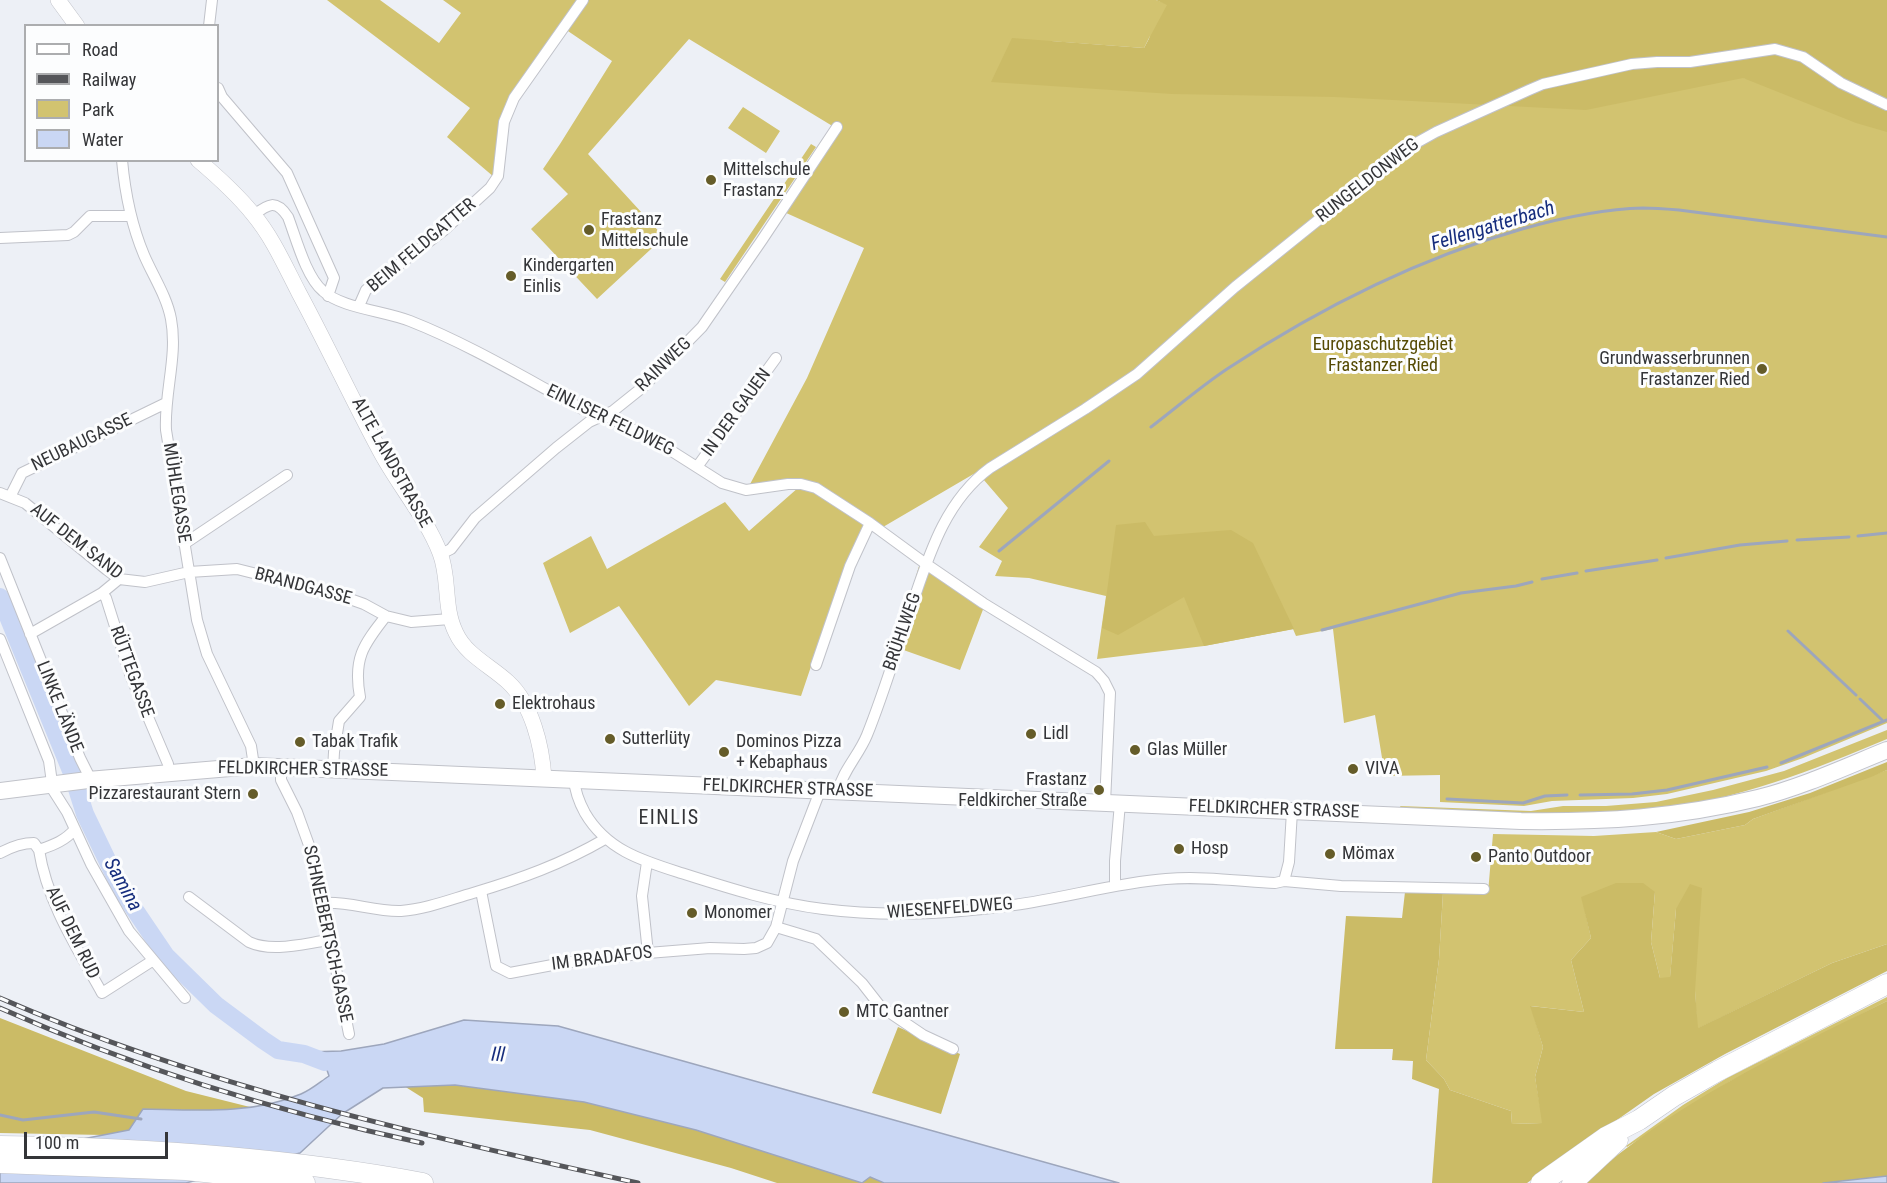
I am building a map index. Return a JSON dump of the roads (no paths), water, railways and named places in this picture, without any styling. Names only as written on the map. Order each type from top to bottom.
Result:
[{"type":"highway","points":[[1545,1180],[1606,1137],[1639,1120],[1674,1096],[1747,1055],[1887,984]]},
{"type":"highway","points":[[1572,1183],[1639,1120]]},
{"type":"highway","points":[[0,1146],[69,1147],[204,1155],[348,1171],[423,1183]]},
{"type":"highway","points":[[0,1163],[186,1170],[301,1183]]},
{"type":"main road","points":[[58,0],[76,24]]},
{"type":"main road","name":"ALTE LANDSTRASSE","points":[[200,162],[232,190],[254,215],[275,245],[380,451],[441,554],[450,619],[463,645],[508,682],[524,704],[536,737],[543,763],[544,778]]},
{"type":"main road","name":"FELDKIRCHER STRASSE","points":[[54,784],[254,766],[1521,821],[1619,821],[1714,808],[1760,798],[1804,784],[1887,750]]},
{"type":"main road","points":[[0,790],[54,784]]},
{"type":"street","points":[[209,24],[212,0]]},
{"type":"street","name":"BEIM FELDGATTER","points":[[359,306],[366,290],[443,231],[490,188],[498,176],[504,122],[514,98],[583,0]]},
{"type":"street","name":"RUNGELDONWEG","points":[[978,477],[1131,378],[1227,293],[1409,147],[1460,120],[1528,90],[1543,84],[1632,64],[1690,62],[1775,49],[1803,57],[1841,83],[1887,105]]},
{"type":"street","points":[[219,90],[222,98],[286,173],[334,278],[328,296],[313,280],[284,211],[280,207],[270,205],[265,206],[254,215]]},
{"type":"street","name":"RAINWEG","points":[[441,554],[451,549],[475,518],[556,448],[601,415],[613,411],[643,387],[702,327],[757,249],[837,127]]},
{"type":"street","name":"MÜHLEGASSE","points":[[122,162],[130,216],[171,316],[173,352],[166,403],[166,430],[196,620],[207,654],[251,746],[254,766]]},
{"type":"street","points":[[0,238],[68,235],[90,216],[130,216]]},
{"type":"street","name":"EINLISER FELDWEG","points":[[328,296],[410,321],[473,351],[586,411],[611,418],[670,450],[723,483],[746,490],[788,484],[801,484],[816,488],[870,523],[983,603],[1096,672],[1110,693],[1112,803]]},
{"type":"street","name":"IN DER GAUEN","points":[[697,467],[776,358]]},
{"type":"street","name":"NEUBAUGASSE","points":[[5,494],[22,473],[166,403]]},
{"type":"street","points":[[184,544],[287,475]]},
{"type":"street","name":"BRÜHLWEG","points":[[838,791],[842,777],[866,738],[926,564],[950,511],[959,497],[978,477]]},
{"type":"street","name":"AUF DEM SAND","points":[[5,494],[25,503],[119,579],[129,582],[145,582],[189,572]]},
{"type":"street","points":[[816,665],[850,566],[870,523]]},
{"type":"street","name":"LINKE LÄNDE","points":[[0,558],[90,780]]},
{"type":"street","name":"BRANDGASSE","points":[[189,572],[237,569],[333,593],[364,604],[386,616],[411,622],[450,619]]},
{"type":"street","points":[[30,634],[102,593],[119,579]]},
{"type":"street","name":"RÜTTEGASSE","points":[[102,593],[106,598],[131,677],[168,764],[169,772]]},
{"type":"street","points":[[333,770],[339,721],[360,697],[357,677],[360,657],[370,636],[386,616]]},
{"type":"street","points":[[1,645],[49,761],[54,784],[53,790],[67,812],[108,897],[129,931],[185,998]]},
{"type":"street","name":"SCHNEEBERTSCH-GASSE","points":[[281,768],[281,780],[297,812],[314,859],[349,1034]]},
{"type":"street","name":"WIESENFELDWEG","points":[[574,779],[578,801],[588,818],[605,839],[618,849],[647,862],[783,902],[851,912],[888,914],[960,911],[1015,905],[1115,886],[1177,878],[1484,890]]},
{"type":"street","points":[[783,902],[793,861],[820,791]]},
{"type":"street","points":[[1112,803],[1115,886]]},
{"type":"street","points":[[1284,881],[1289,862],[1292,811]]},
{"type":"street","points":[[0,853],[26,843],[34,843],[39,850],[69,837],[75,829]]},
{"type":"street","points":[[323,903],[335,902],[399,911],[428,907],[553,867],[570,860],[605,839]]},
{"type":"street","name":"AUF DEM RUD","points":[[39,850],[43,873],[67,931],[102,993],[152,961]]},
{"type":"street","points":[[647,862],[642,896],[648,953]]},
{"type":"street","name":"IM BRADAFOS","points":[[481,891],[496,966],[510,973],[563,963],[648,953],[710,948],[756,948],[767,943],[776,927],[783,902]]},
{"type":"street","points":[[189,897],[255,945],[276,946],[330,939]]},
{"type":"street","points":[[776,927],[816,939],[862,983],[880,1006],[892,1016],[923,1035],[953,1049]]},
{"type":"water","name":"Ill","points":[[464,1020],[558,1026],[1119,1183],[884,1183],[870,1177],[862,1183],[696,1130],[584,1102],[455,1085],[383,1088],[342,1114],[300,1153],[186,1183],[0,1183],[0,1155],[129,1130],[143,1109],[223,1110],[282,1101],[305,1092],[329,1076],[326,1067],[307,1061],[304,1054],[307,1052],[341,1051],[384,1044]]},
{"type":"water","points":[[1887,1176],[1887,1183],[1823,1183]]},
{"type":"waterway","name":"Fellengatterbach","points":[[1151,427],[1227,369],[1333,306],[1444,255],[1537,225],[1597,212],[1652,208],[1887,237]]},
{"type":"waterway","name":"Fellengatterbach","points":[[999,551],[1109,461]]},
{"type":"waterway","points":[[1858,536],[1887,533]]},
{"type":"waterway","points":[[1797,540],[1849,537]]},
{"type":"waterway","points":[[1666,558],[1740,545],[1787,541]]},
{"type":"waterway","points":[[1586,571],[1657,560]]},
{"type":"waterway","points":[[1542,579],[1577,573]]},
{"type":"waterway","points":[[1322,630],[1461,593],[1532,582]]},
{"type":"waterway","name":"Samina","points":[[0,597],[72,773],[85,814],[122,891],[166,956],[216,1005],[263,1040],[278,1050],[304,1054],[325,1062]]},
{"type":"waterway","points":[[1788,631],[1856,695]]},
{"type":"waterway","points":[[1860,699],[1882,720]]},
{"type":"waterway","points":[[1781,763],[1887,720]]},
{"type":"waterway","points":[[1580,795],[1632,794],[1667,790],[1767,767]]},
{"type":"waterway","points":[[1447,799],[1523,803],[1545,796],[1567,795]]},
{"type":"waterway","points":[[0,1115],[23,1120],[94,1112],[141,1119]]},
{"type":"railway","points":[[0,998],[77,1030],[156,1058],[314,1106],[638,1183]]},
{"type":"railway","points":[[0,1008],[103,1050],[208,1086],[314,1117],[422,1143]]},
{"type":"place","name":"Mittelschule Frastanz","points":[[711,180]]},
{"type":"place","name":"Frastanz Mittelschule","points":[[589,230]]},
{"type":"place","name":"Kindergarten Einlis","points":[[511,276]]},
{"type":"place","name":"Grundwasserbrunnen Frastanzer Ried","points":[[1762,369]]},
{"type":"place","name":"Elektrohaus","points":[[500,704]]},
{"type":"place","name":"Lidl","points":[[1031,734]]},
{"type":"place","name":"Sutterlüty","points":[[610,739]]},
{"type":"place","name":"Tabak Trafik","points":[[300,742]]},
{"type":"place","name":"Glas Müller","points":[[1135,750]]},
{"type":"place","name":"Dominos Pizza + Kebaphaus","points":[[724,752]]},
{"type":"place","name":"VIVA","points":[[1353,769]]},
{"type":"place","name":"Frastanz Feldkircher Straße","points":[[1099,790]]},
{"type":"place","name":"Pizzarestaurant Stern","points":[[253,794]]},
{"type":"place","name":"Hosp","points":[[1179,849]]},
{"type":"place","name":"Mömax","points":[[1330,854]]},
{"type":"place","name":"Panto Outdoor","points":[[1476,857]]},
{"type":"place","name":"Monomer","points":[[692,913]]},
{"type":"place","name":"MTC Gantner","points":[[844,1012]]},
{"type":"district","name":"EINLIS","points":[[669,819]]},
{"type":"park label","name":"Europaschutzgebiet Frastanzer Ried","points":[[1383,355]]}]
